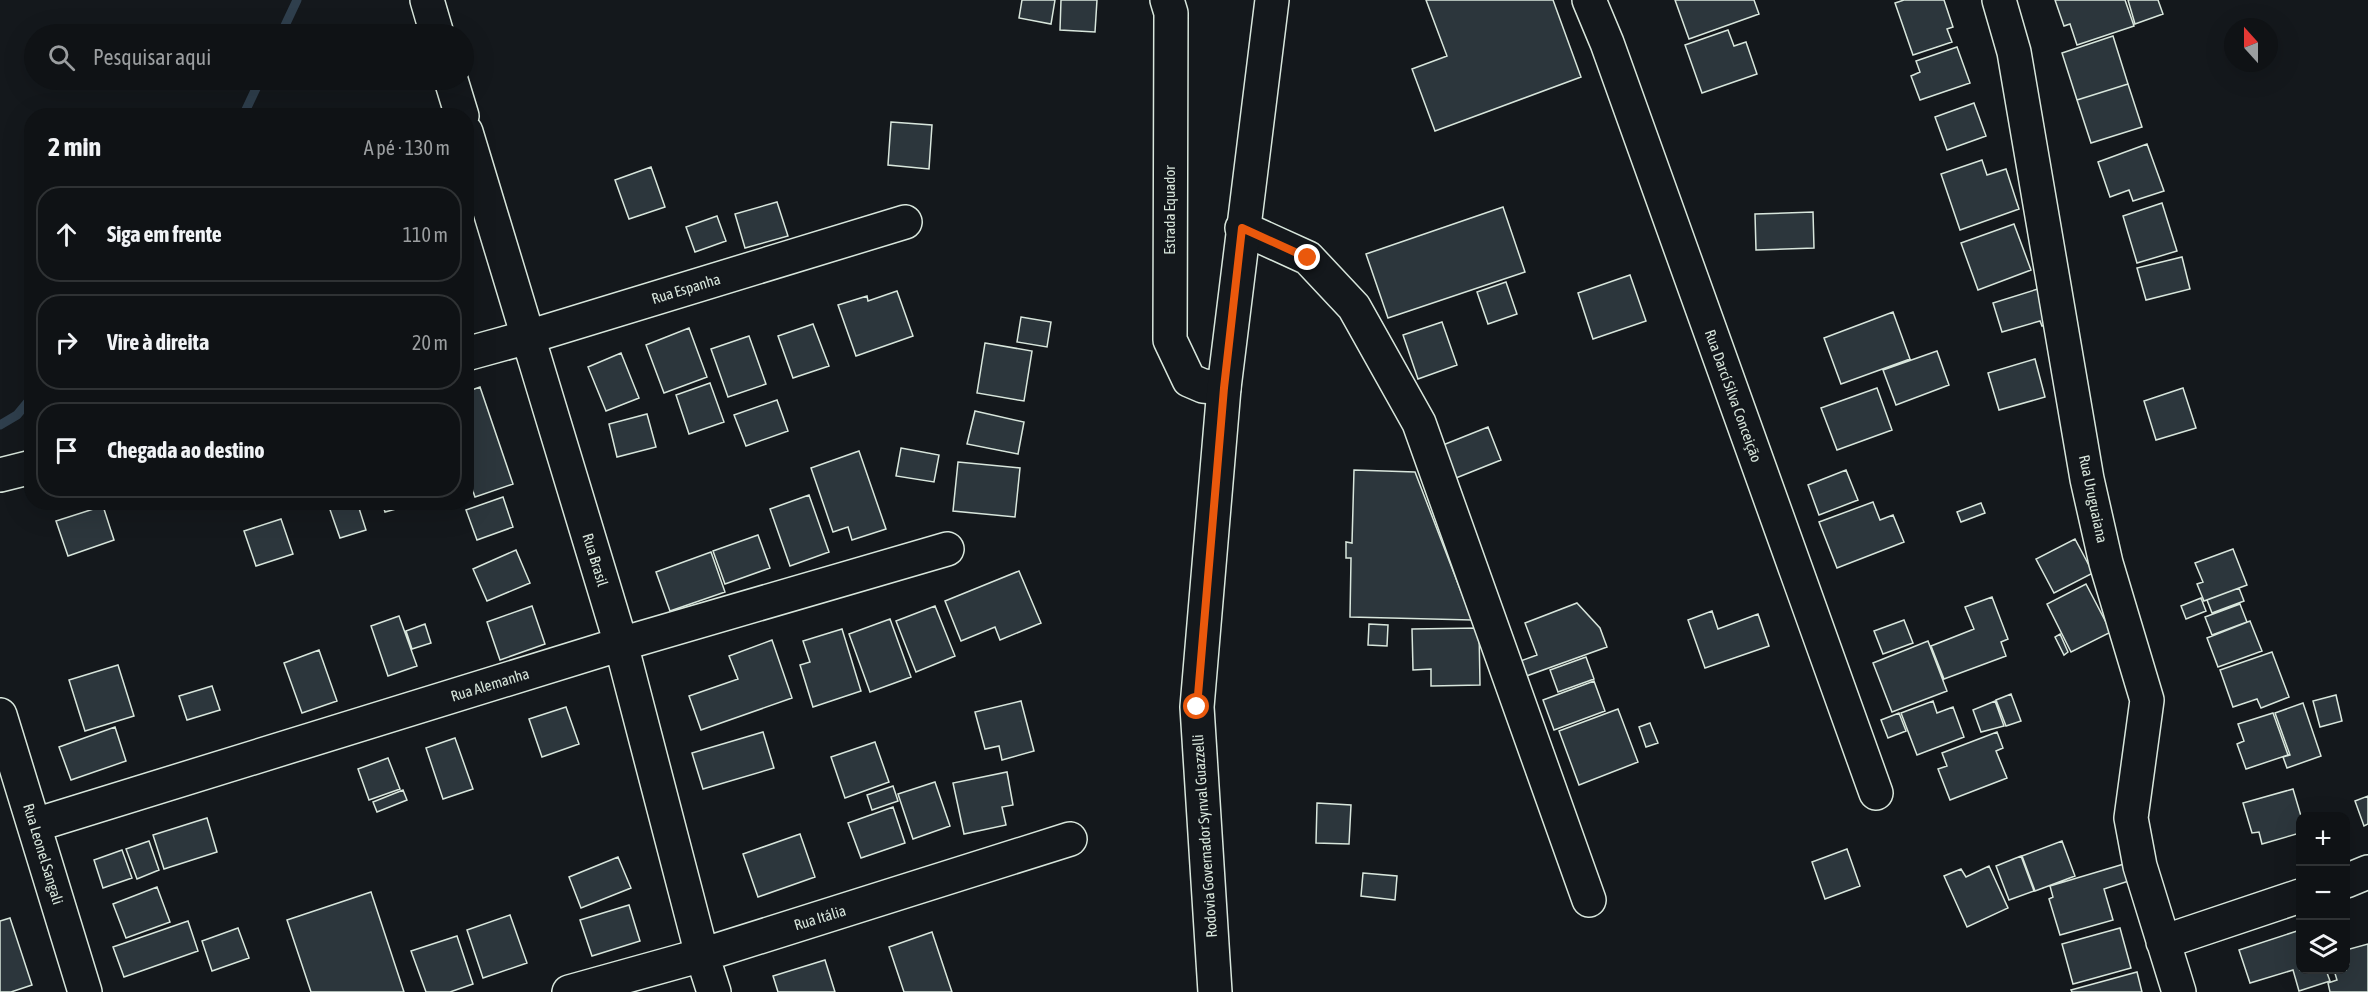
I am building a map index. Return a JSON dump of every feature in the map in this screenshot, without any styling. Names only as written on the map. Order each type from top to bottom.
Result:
[{"type":"street","points":[[427,0],[434,24]]},
{"type":"street","name":"Estrada Equador","points":[[1167,0],[1170,13],[1170,340],[1189,380],[1203,386],[1224,388]]},
{"type":"street","name":"Rodovia Governador Synval Guazzelli","points":[[1215,992],[1197,707],[1224,388],[1272,0]]},
{"type":"street","name":"Rua Darcí Silva Conceição","points":[[1589,0],[1607,43],[1876,793]]},
{"type":"street","name":"Rua Uruguaiana","points":[[1999,0],[2014,52],[2087,479],[2106,563],[2147,700],[2131,818],[2140,866],[2179,992]]},
{"type":"street","points":[[454,90],[460,108]]},
{"type":"street","name":"Rua Brasil","points":[[474,159],[621,644],[702,955],[714,992]]},
{"type":"street","name":"Rua Espanha","points":[[474,352],[528,338],[905,222]]},
{"type":"street","points":[[1242,228],[1308,258],[1354,307],[1419,423],[1589,900]]},
{"type":"street","points":[[0,475],[24,469]]},
{"type":"street","name":"Rua Alemanha","points":[[35,825],[621,644],[947,549]]},
{"type":"street","name":"Rua Leonel Sangali","points":[[0,715],[85,992]]},
{"type":"street","name":"Rua Itália","points":[[569,992],[702,955],[1070,839]]},
{"type":"street","points":[[2350,879],[2368,872]]},
{"type":"street","points":[[2163,942],[2296,898]]},
{"type":"building","points":[[1022,0],[1055,0],[1051,24],[1019,18]]},
{"type":"building","points":[[1061,0],[1097,0],[1095,32],[1060,30]]},
{"type":"building","points":[[1426,0],[1553,0],[1581,77],[1435,131],[1412,69],[1447,56]]},
{"type":"building","points":[[1675,0],[1754,0],[1759,14],[1689,39]]},
{"type":"building","points":[[1904,0],[1944,0],[1953,27],[1947,29],[1952,42],[1913,55],[1895,3]]},
{"type":"building","points":[[2055,0],[2125,0],[2134,26],[2077,45],[2070,24],[2064,26]]},
{"type":"building","points":[[2128,0],[2158,0],[2163,14],[2135,24]]},
{"type":"building","points":[[1728,30],[1734,46],[1746,42],[1757,74],[1702,93],[1685,45]]},
{"type":"building","points":[[2113,36],[2128,84],[2077,100],[2062,53]]},
{"type":"building","points":[[1957,47],[1970,83],[1920,100],[1911,76],[1920,72],[1916,61]]},
{"type":"building","points":[[2128,84],[2142,127],[2091,143],[2077,100]]},
{"type":"building","points":[[1974,103],[1986,136],[1947,150],[1935,117]]},
{"type":"building","points":[[891,122],[932,125],[929,169],[888,165]]},
{"type":"building","points":[[2147,144],[2164,191],[2133,201],[2129,190],[2110,197],[2098,162]]},
{"type":"building","points":[[1982,160],[1987,175],[2006,169],[2019,209],[1960,230],[1941,174]]},
{"type":"building","points":[[651,167],[665,207],[629,219],[615,180]]},
{"type":"building","points":[[777,202],[788,236],[745,248],[735,214]]},
{"type":"building","points":[[2162,203],[2177,251],[2137,263],[2123,216]]},
{"type":"building","points":[[1503,207],[1525,272],[1388,318],[1366,254]]},
{"type":"building","points":[[1813,212],[1814,248],[1756,250],[1755,214]]},
{"type":"building","points":[[717,216],[726,241],[695,252],[686,227]]},
{"type":"building","points":[[2014,224],[2031,270],[1978,290],[1961,243]]},
{"type":"building","points":[[2182,257],[2190,289],[2146,300],[2137,268]]},
{"type":"building","points":[[1630,275],[1646,321],[1593,339],[1578,293]]},
{"type":"building","points":[[1506,282],[1517,314],[1488,324],[1477,292]]},
{"type":"building","points":[[2041,288],[2052,323],[2042,326],[2040,321],[2002,332],[1993,303]]},
{"type":"building","points":[[897,291],[913,336],[856,356],[838,305],[867,296],[868,301]]},
{"type":"building","points":[[1893,312],[1910,359],[1841,384],[1824,338]]},
{"type":"building","points":[[1021,317],[1051,322],[1047,347],[1017,342]]},
{"type":"building","points":[[1442,322],[1457,365],[1418,379],[1403,335]]},
{"type":"building","points":[[813,324],[829,366],[793,378],[778,336]]},
{"type":"building","points":[[689,328],[707,377],[664,393],[646,345]]},
{"type":"building","points":[[749,336],[766,384],[728,397],[711,349]]},
{"type":"building","points":[[985,343],[1032,351],[1024,401],[977,393]]},
{"type":"building","points":[[1937,351],[1949,385],[1896,405],[1883,370]]},
{"type":"building","points":[[621,353],[639,398],[606,411],[588,367]]},
{"type":"building","points":[[2035,359],[2045,397],[1999,410],[1988,373]]},
{"type":"building","points":[[710,383],[724,422],[689,434],[676,395]]},
{"type":"building","points":[[480,387],[513,484],[475,497],[474,494],[474,389]]},
{"type":"building","points":[[1877,388],[1892,430],[1837,450],[1821,408]]},
{"type":"building","points":[[2183,388],[2196,428],[2156,440],[2144,401]]},
{"type":"building","points":[[777,400],[788,431],[746,446],[734,415]]},
{"type":"building","points":[[975,411],[1024,422],[1018,454],[967,444]]},
{"type":"building","points":[[647,414],[656,447],[617,457],[609,424]]},
{"type":"building","points":[[1488,427],[1501,460],[1451,480],[1438,447]]},
{"type":"building","points":[[901,448],[939,455],[934,482],[896,476]]},
{"type":"building","points":[[859,451],[886,529],[852,540],[848,527],[833,532],[811,468]]},
{"type":"building","points":[[958,462],[1020,468],[1015,517],[953,511]]},
{"type":"building","points":[[1354,470],[1415,472],[1472,620],[1350,617],[1351,558],[1346,558],[1346,542],[1352,543]]},
{"type":"building","points":[[1846,470],[1858,500],[1819,515],[1808,485]]},
{"type":"building","points":[[809,495],[829,552],[790,566],[770,509]]},
{"type":"building","points":[[503,497],[513,527],[477,540],[466,510],[474,510],[474,507]]},
{"type":"building","points":[[1873,502],[1880,520],[1893,515],[1904,542],[1837,568],[1819,522]]},
{"type":"building","points":[[1981,503],[1985,513],[1961,522],[1957,512]]},
{"type":"building","points":[[90,510],[104,510],[114,540],[68,556],[56,521]]},
{"type":"building","points":[[330,510],[360,510],[366,530],[340,538]]},
{"type":"building","points":[[281,519],[293,554],[256,566],[244,531]]},
{"type":"building","points":[[758,535],[770,568],[725,584],[713,551]]},
{"type":"building","points":[[2075,539],[2093,573],[2054,593],[2036,559]]},
{"type":"building","points":[[2233,549],[2247,585],[2204,601],[2197,584],[2203,582],[2195,563]]},
{"type":"building","points":[[516,550],[530,583],[487,601],[473,569]]},
{"type":"building","points":[[711,552],[725,592],[670,611],[656,572]]},
{"type":"building","points":[[1019,571],[1041,623],[1000,640],[995,627],[961,641],[945,601]]},
{"type":"building","points":[[2086,584],[2111,632],[2071,652],[2047,604]]},
{"type":"building","points":[[2239,588],[2244,601],[2212,613],[2207,600]]},
{"type":"building","points":[[1992,597],[2008,639],[2001,642],[2006,656],[1944,679],[1931,646],[1974,629],[1965,607]]},
{"type":"building","points":[[2201,598],[2206,611],[2186,619],[2181,606]]},
{"type":"building","points":[[1577,603],[1600,628],[1607,647],[1521,678],[1515,663],[1537,655],[1525,623]]},
{"type":"building","points":[[2240,604],[2247,622],[2212,635],[2205,617]]},
{"type":"building","points":[[532,606],[545,644],[500,660],[487,622]]},
{"type":"building","points":[[935,606],[955,656],[916,672],[896,621]]},
{"type":"building","points":[[1712,611],[1718,629],[1758,614],[1769,646],[1705,668],[1688,620]]},
{"type":"building","points":[[399,616],[417,666],[388,676],[371,626]]},
{"type":"building","points":[[890,619],[911,677],[870,692],[849,634]]},
{"type":"building","points":[[1904,620],[1913,643],[1883,654],[1874,631]]},
{"type":"building","points":[[2250,621],[2262,651],[2218,667],[2207,638]]},
{"type":"building","points":[[425,624],[431,643],[412,649],[406,631]]},
{"type":"building","points":[[1369,624],[1388,625],[1387,646],[1368,645]]},
{"type":"building","points":[[1479,628],[1480,685],[1431,686],[1431,669],[1413,670],[1412,629]]},
{"type":"building","points":[[842,629],[861,691],[813,707],[800,665],[810,662],[803,641]]},
{"type":"building","points":[[2060,634],[2068,652],[2064,655],[2055,637]]},
{"type":"building","points":[[772,640],[792,698],[701,730],[689,696],[738,679],[729,656]]},
{"type":"building","points":[[1928,641],[1947,691],[1892,712],[1873,663]]},
{"type":"building","points":[[319,650],[337,701],[302,713],[284,663]]},
{"type":"building","points":[[2272,652],[2289,697],[2261,708],[2257,699],[2233,707],[2220,670]]},
{"type":"building","points":[[1586,657],[1594,679],[1558,692],[1550,670]]},
{"type":"building","points":[[118,665],[134,716],[85,731],[69,680]]},
{"type":"building","points":[[1594,681],[1605,711],[1554,730],[1543,700]]},
{"type":"building","points":[[212,686],[220,710],[187,720],[179,696]]},
{"type":"building","points":[[2011,694],[2021,721],[2006,726],[1996,700]]},
{"type":"building","points":[[2336,695],[2342,721],[2320,727],[2313,701]]},
{"type":"building","points":[[1021,701],[1034,751],[1002,760],[999,746],[985,749],[975,712]]},
{"type":"building","points":[[1933,701],[1937,713],[1953,707],[1964,737],[1917,755],[1901,713]]},
{"type":"building","points":[[1995,701],[2004,726],[1981,732],[1973,710]]},
{"type":"building","points":[[2303,703],[2321,756],[2287,768],[2283,757],[2290,755],[2275,713]]},
{"type":"building","points":[[566,707],[579,744],[542,757],[529,719]]},
{"type":"building","points":[[1618,709],[1638,762],[1579,785],[1559,731]]},
{"type":"building","points":[[1899,713],[1906,731],[1888,738],[1881,720]]},
{"type":"building","points":[[2273,713],[2288,755],[2246,769],[2237,744],[2244,741],[2238,724]]},
{"type":"building","points":[[1650,723],[1658,743],[1646,747],[1639,727]]},
{"type":"building","points":[[115,727],[126,761],[71,780],[59,747]]},
{"type":"building","points":[[763,732],[774,768],[703,789],[692,753]]},
{"type":"building","points":[[1997,732],[2003,748],[1996,751],[2007,778],[1950,800],[1938,769],[1947,766],[1942,753]]},
{"type":"building","points":[[455,738],[473,789],[443,799],[426,748]]},
{"type":"building","points":[[875,742],[889,782],[845,798],[831,757]]},
{"type":"building","points":[[388,758],[400,789],[369,800],[358,769]]},
{"type":"building","points":[[1007,772],[1013,805],[1002,807],[1006,825],[964,834],[953,783]]},
{"type":"building","points":[[935,782],[950,826],[913,839],[898,794]]},
{"type":"building","points":[[893,786],[898,801],[872,810],[867,795]]},
{"type":"building","points":[[2293,789],[2300,812],[2296,812],[2296,834],[2262,844],[2259,832],[2252,833],[2243,803]]},
{"type":"building","points":[[403,790],[407,800],[377,812],[373,802]]},
{"type":"building","points":[[2368,796],[2368,824],[2364,826],[2355,801]]},
{"type":"building","points":[[1317,803],[1351,805],[1349,844],[1316,843]]},
{"type":"building","points":[[893,807],[905,843],[861,858],[848,823]]},
{"type":"building","points":[[207,818],[217,852],[164,869],[153,835]]},
{"type":"building","points":[[800,834],[815,877],[758,897],[743,854]]},
{"type":"building","points":[[149,841],[159,870],[137,879],[126,849]]},
{"type":"building","points":[[2062,841],[2075,876],[2035,891],[2022,856]]},
{"type":"building","points":[[1847,849],[1860,886],[1825,899],[1812,862]]},
{"type":"building","points":[[122,850],[132,878],[103,888],[94,860]]},
{"type":"building","points":[[2021,856],[2034,891],[2009,900],[1996,866]]},
{"type":"building","points":[[618,857],[631,888],[581,908],[569,877]]},
{"type":"building","points":[[2134,861],[2138,878],[2104,889],[2113,920],[2060,935],[2049,899],[2053,897],[2050,886]]},
{"type":"building","points":[[1989,866],[2008,908],[1967,927],[1944,876],[1961,869],[1966,877]]},
{"type":"building","points":[[1363,873],[1397,876],[1395,900],[1361,896]]},
{"type":"building","points":[[157,887],[170,922],[126,938],[113,904]]},
{"type":"building","points":[[371,892],[404,992],[311,992],[287,920]]},
{"type":"building","points":[[629,905],[640,941],[592,956],[580,920]]},
{"type":"building","points":[[510,915],[527,963],[483,978],[467,930]]},
{"type":"building","points":[[10,918],[32,985],[11,992],[0,992],[0,921]]},
{"type":"building","points":[[188,921],[198,951],[124,977],[113,947]]},
{"type":"building","points":[[238,928],[249,958],[212,971],[202,941]]},
{"type":"building","points":[[2120,928],[2131,968],[2073,984],[2062,944]]},
{"type":"building","points":[[2296,931],[2296,974],[2327,974],[2330,981],[2299,991],[2293,970],[2250,983],[2239,950]]},
{"type":"building","points":[[932,932],[952,992],[904,992],[889,947]]},
{"type":"building","points":[[457,936],[473,984],[450,992],[426,992],[411,951]]},
{"type":"building","points":[[2368,944],[2368,992],[2330,992],[2328,983],[2337,980],[2335,974],[2350,974],[2350,949]]},
{"type":"building","points":[[825,960],[835,992],[778,992],[773,976]]},
{"type":"building","points":[[2137,972],[2142,992],[2072,992],[2071,990]]},
{"type":"waterway","points":[[286,24],[297,0]]},
{"type":"waterway","points":[[247,108],[255,90]]},
{"type":"waterway","points":[[0,425],[17,415],[24,407]]},
{"type":"route","points":[[1197,707],[1224,388],[1242,228],[1308,258]]}]
